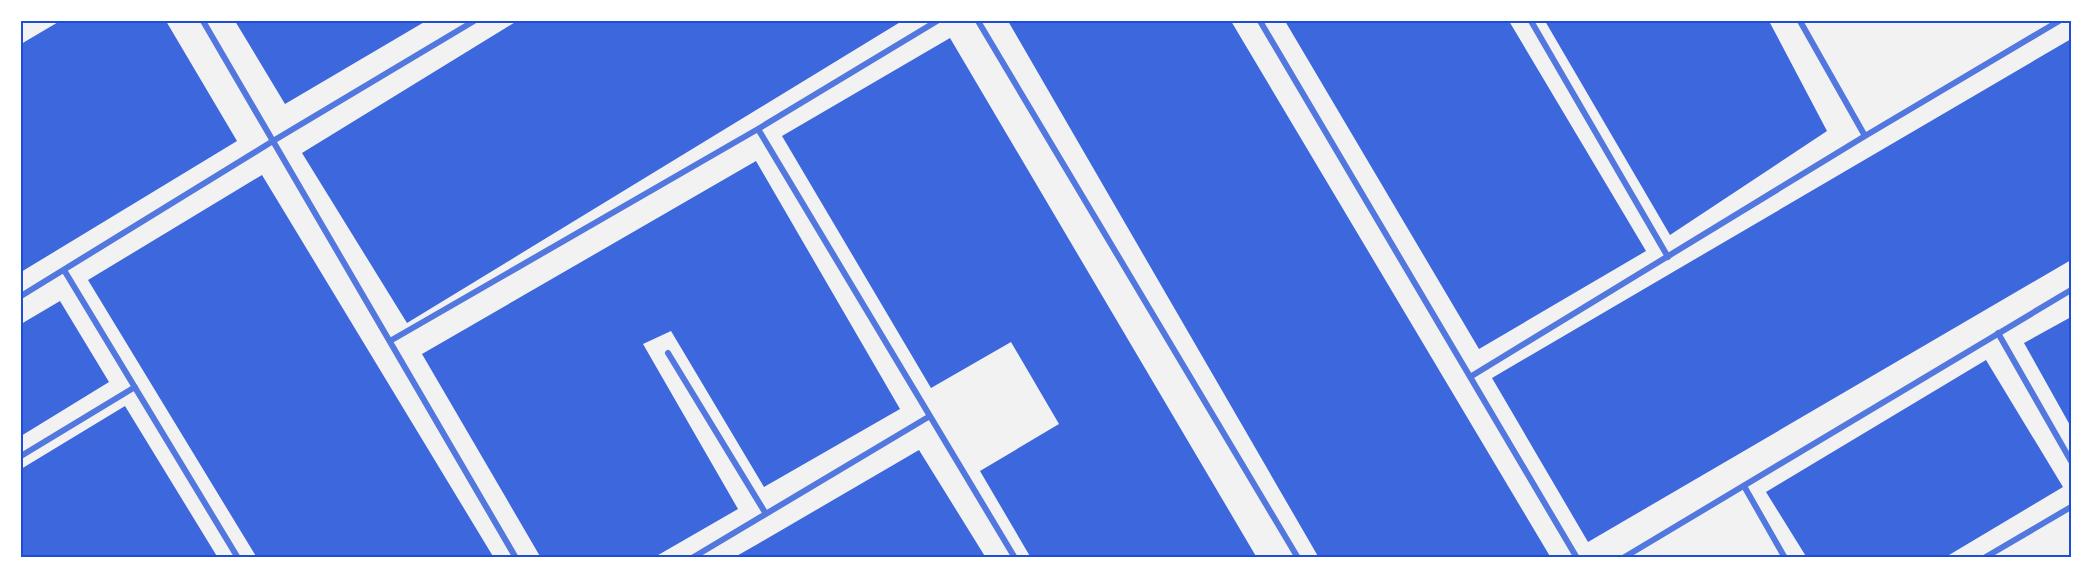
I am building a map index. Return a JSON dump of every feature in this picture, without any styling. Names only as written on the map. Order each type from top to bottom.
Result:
[{"type":"street","points":[[203,21],[516,558]]},
{"type":"street","points":[[21,296],[474,21]]},
{"type":"street","points":[[390,341],[758,129],[937,21]]},
{"type":"street","points":[[978,21],[1298,558]]},
{"type":"street","points":[[1260,21],[1577,558]]},
{"type":"street","points":[[1531,21],[1668,257]]},
{"type":"street","points":[[1800,21],[1865,136]]},
{"type":"street","points":[[1470,377],[1865,136],[2059,21]]},
{"type":"street","points":[[758,129],[1015,558]]},
{"type":"street","points":[[64,270],[238,558]]},
{"type":"street","points":[[1623,558],[2071,290]]},
{"type":"street","points":[[1998,333],[2071,461]]},
{"type":"street","points":[[668,353],[766,514]]},
{"type":"street","points":[[21,456],[135,387]]},
{"type":"street","points":[[692,558],[930,416]]},
{"type":"street","points":[[1744,486],[1785,558]]},
{"type":"street","points":[[1984,558],[2071,507]]},
{"type":"building","points":[[60,21],[166,21],[237,141],[21,272],[21,44]]},
{"type":"building","points":[[235,21],[426,21],[285,104]]},
{"type":"building","points":[[517,21],[902,21],[407,323],[302,153]]},
{"type":"building","points":[[1008,21],[1231,21],[1551,558],[1319,558]]},
{"type":"building","points":[[1285,21],[1509,21],[1646,251],[1479,349]]},
{"type":"building","points":[[1545,21],[1769,21],[1827,131],[1670,235]]},
{"type":"building","points":[[950,38],[1257,558],[1031,558],[980,471],[1059,424],[1011,342],[931,388],[782,136]]},
{"type":"building","points":[[2071,39],[2071,260],[1588,542],[1492,378]]},
{"type":"building","points":[[756,161],[900,409],[764,487],[671,331],[643,344],[738,509],[653,558],[541,558],[422,354]]},
{"type":"building","points":[[262,175],[494,558],[257,558],[88,280]]},
{"type":"building","points":[[60,301],[109,382],[21,436],[21,324]]},
{"type":"building","points":[[2071,317],[2071,427],[2024,343]]},
{"type":"building","points":[[1986,360],[2063,487],[1944,558],[1807,558],[1766,492]]},
{"type":"building","points":[[125,406],[218,558],[21,558],[21,469]]},
{"type":"building","points":[[919,450],[986,558],[733,558],[756,545]]}]
